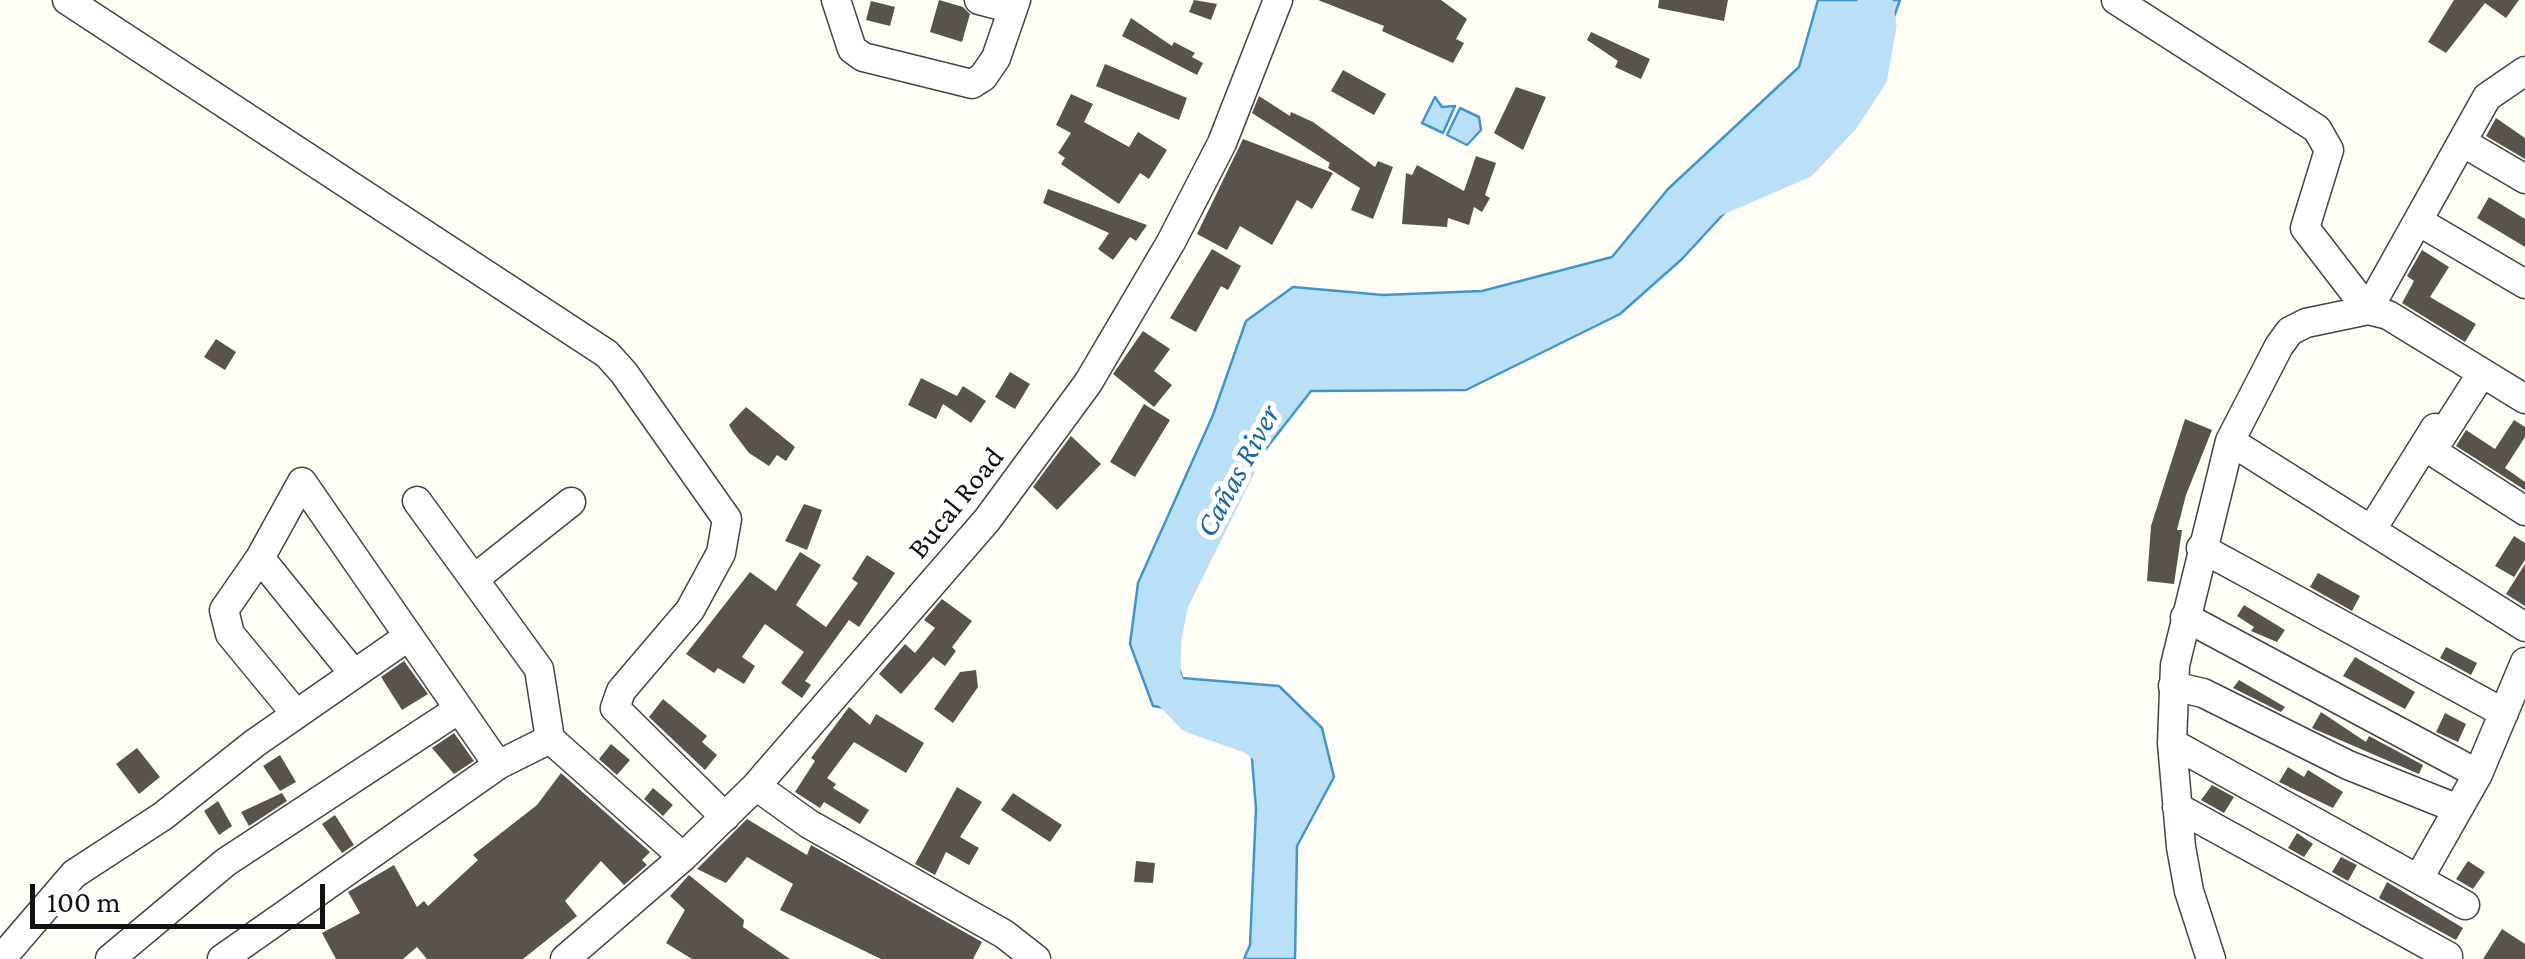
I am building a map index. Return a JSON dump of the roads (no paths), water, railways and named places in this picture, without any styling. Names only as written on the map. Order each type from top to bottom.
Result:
[{"type":"street","points":[[67,0],[607,354],[624,373],[727,518],[720,553],[690,610],[621,690],[615,708],[724,817]]},
{"type":"street","points":[[836,0],[852,49],[862,57],[972,84],[983,78],[996,58],[1015,4],[979,0]]},
{"type":"street","name":"Bucal Road","points":[[565,959],[683,857],[756,786],[987,520],[1088,383],[1171,242],[1222,143],[1278,0]]},
{"type":"street","points":[[2116,0],[2316,128],[2329,150],[2305,228],[2368,310]]},
{"type":"street","points":[[2368,310],[2487,97],[2525,71]]},
{"type":"street","points":[[2462,142],[2525,178]]},
{"type":"street","points":[[2418,221],[2525,284]]},
{"type":"street","points":[[2211,959],[2189,891],[2177,807],[2173,686],[2201,548],[2230,441],[2290,331],[2368,310],[2388,314],[2525,399]]},
{"type":"street","points":[[2478,371],[2432,451],[2525,512]]},
{"type":"street","points":[[2372,528],[2478,371]]},
{"type":"street","points":[[2230,441],[2525,627]]},
{"type":"street","points":[[296,714],[230,634],[224,610],[260,558],[302,482],[498,765]]},
{"type":"street","points":[[417,500],[539,668],[550,739],[683,857]]},
{"type":"street","points":[[474,578],[571,502]]},
{"type":"street","points":[[2201,548],[2504,713]]},
{"type":"street","points":[[260,558],[354,674]]},
{"type":"street","points":[[2185,618],[2478,774]]},
{"type":"street","points":[[1,959],[74,874],[163,816],[296,714],[409,636]]},
{"type":"street","points":[[2419,878],[2478,774],[2525,662]]},
{"type":"street","points":[[2173,686],[2204,694],[2348,765],[2458,809]]},
{"type":"street","points":[[110,959],[226,862],[459,709]]},
{"type":"street","points":[[222,959],[498,765],[550,739]]},
{"type":"street","points":[[2172,743],[2466,905]]},
{"type":"street","points":[[756,786],[810,824],[1004,934],[1036,959]]},
{"type":"street","points":[[2177,807],[2448,956]]},
{"type":"water","points":[[1818,0],[1900,0],[1881,53],[1849,106],[1808,152],[1752,183],[1682,259],[1620,314],[1466,390],[1311,391],[1177,563],[1173,647],[1182,678],[1279,686],[1322,728],[1334,777],[1297,846],[1295,959],[1244,959],[1250,945],[1256,809],[1251,746],[1213,716],[1153,706],[1130,644],[1138,583],[1213,415],[1246,321],[1293,287],[1383,295],[1482,291],[1612,257],[1668,189],[1799,67]]},
{"type":"water","points":[[1435,97],[1442,107],[1455,106],[1443,133],[1422,123]]},
{"type":"water","points":[[1460,108],[1479,117],[1481,130],[1467,145],[1447,135]]},
{"type":"waterway","name":"Cañas River","points":[[1708,202],[1801,162],[1843,117],[1870,76],[1879,26],[1875,0]]},
{"type":"waterway","name":"Cañas River","points":[[1238,467],[1171,602],[1164,638],[1163,676],[1169,691],[1193,716],[1253,737],[1274,753]]}]
